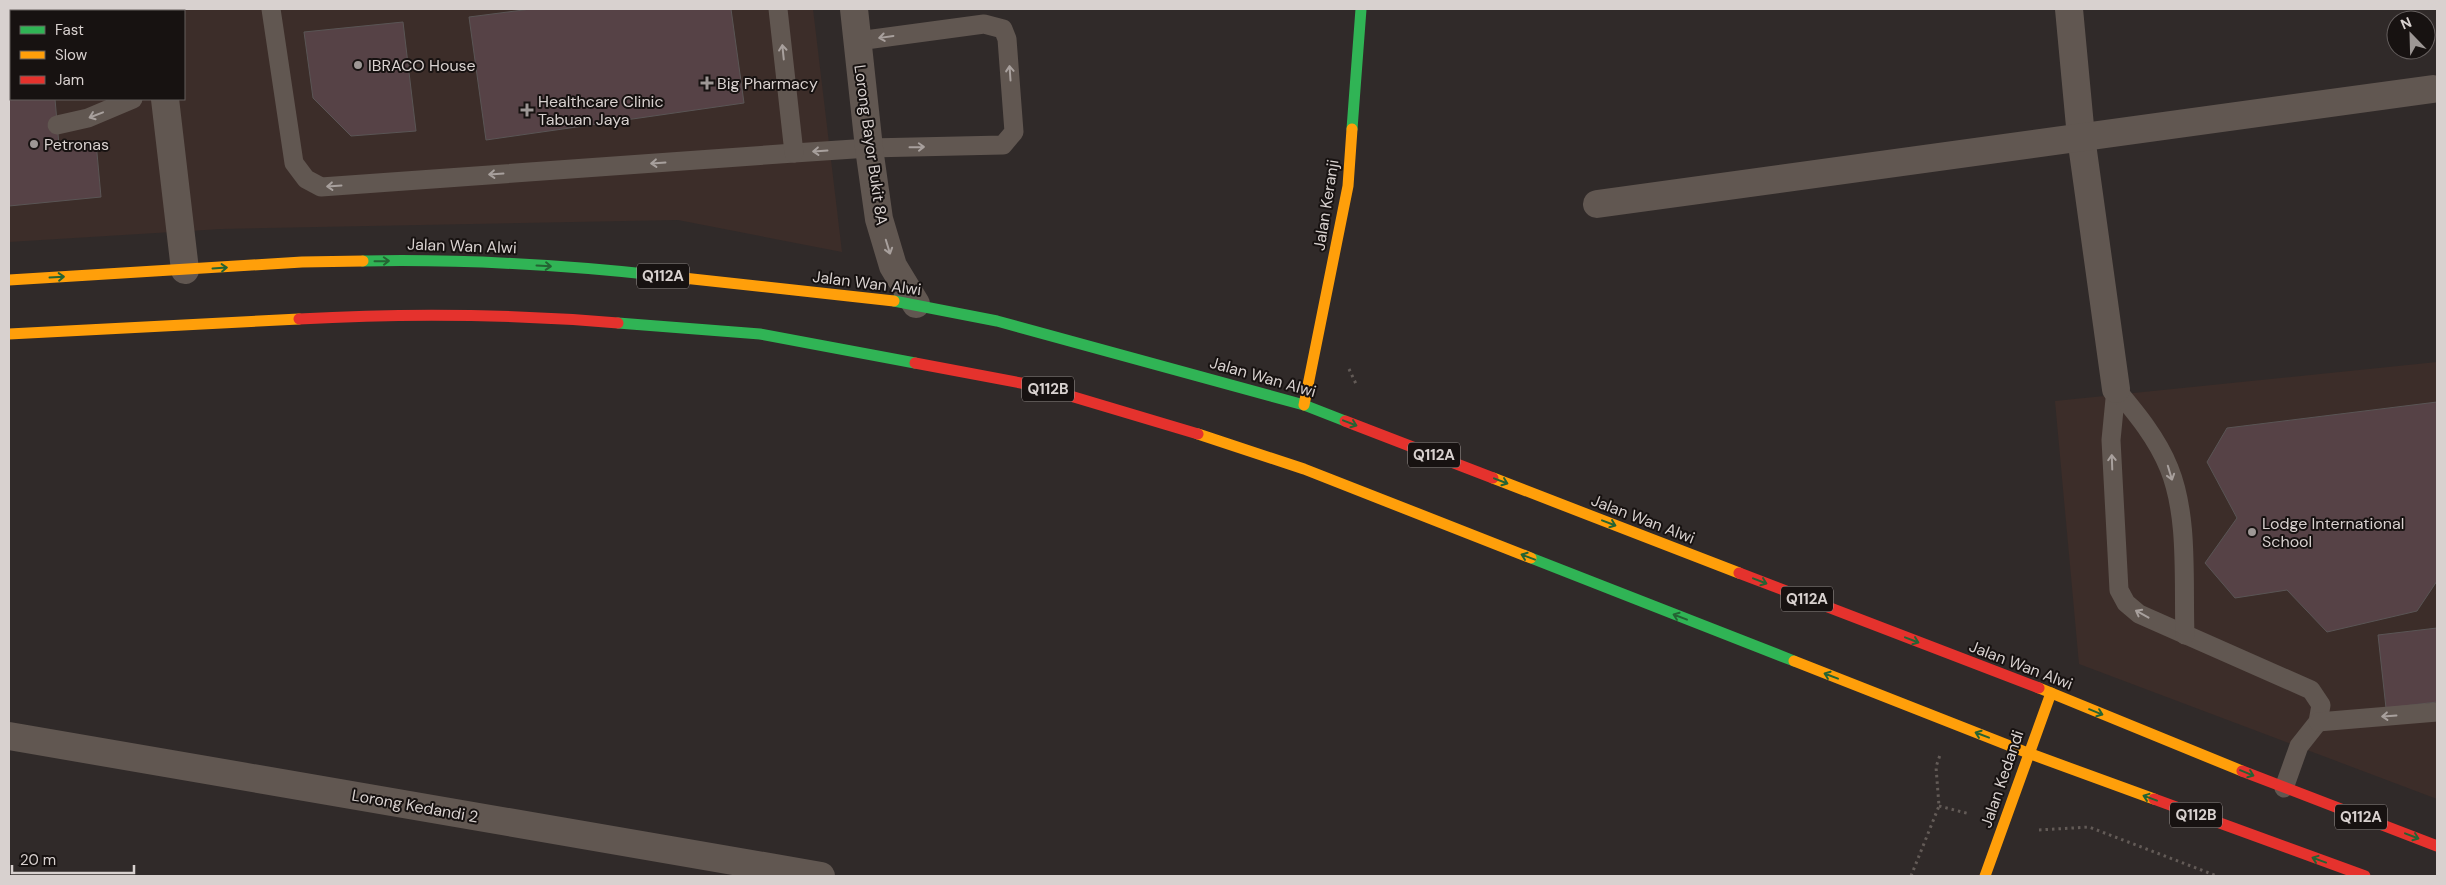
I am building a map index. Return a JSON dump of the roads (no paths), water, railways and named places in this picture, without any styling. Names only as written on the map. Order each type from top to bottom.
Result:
[{"type":"main road","name":"Jalan Keranji","points":[[1304,405],[1348,186],[1361,9]]},
{"type":"main road","name":"Jalan Wan Alwi","points":[[9,280],[302,262],[426,260],[585,267],[916,304],[1075,341],[1304,405],[2051,694],[2284,788],[2437,846]]},
{"type":"main road","name":"Q112B","points":[[9,334],[366,315],[558,318],[760,334],[1019,382],[1157,420],[1304,469],[2028,753],[2365,876]]},
{"type":"main road","name":"Jalan Kedandi","points":[[1985,876],[2028,753],[2051,694]]},
{"type":"street","name":"Lorong Bayor Bukit 8A","points":[[854,9],[869,148],[879,219],[893,266],[916,304]]},
{"type":"street","points":[[2069,9],[2081,137],[2116,389]]},
{"type":"street","points":[[1597,204],[2433,89]]},
{"type":"street","points":[[164,100],[185,270]]},
{"type":"street","name":"Lorong Kedandi 2","points":[[9,736],[821,876]]},
{"type":"lane","points":[[271,9],[294,164],[306,179],[321,187],[869,148],[1003,145],[1014,132],[1007,39],[1002,29],[984,24],[858,41]]},
{"type":"lane","points":[[778,9],[794,153]]},
{"type":"lane","points":[[57,125],[88,118],[131,100]]},
{"type":"lane","points":[[2116,389],[2145,424],[2169,468],[2180,512],[2186,635]]},
{"type":"lane","points":[[2116,389],[2111,440],[2119,590],[2126,603],[2139,614],[2311,690],[2321,705],[2318,722],[2299,746],[2284,788]]},
{"type":"lane","points":[[2318,722],[2437,712]]},
{"type":"place","name":"IBRACO House","points":[[358,65]]},
{"type":"place","name":"Big Pharmacy","points":[[707,83]]},
{"type":"place","name":"Healthcare Clinic Tabuan Jaya","points":[[527,110]]},
{"type":"place","name":"Petronas","points":[[34,144]]},
{"type":"place","name":"Lodge International School","points":[[2252,532]]}]
